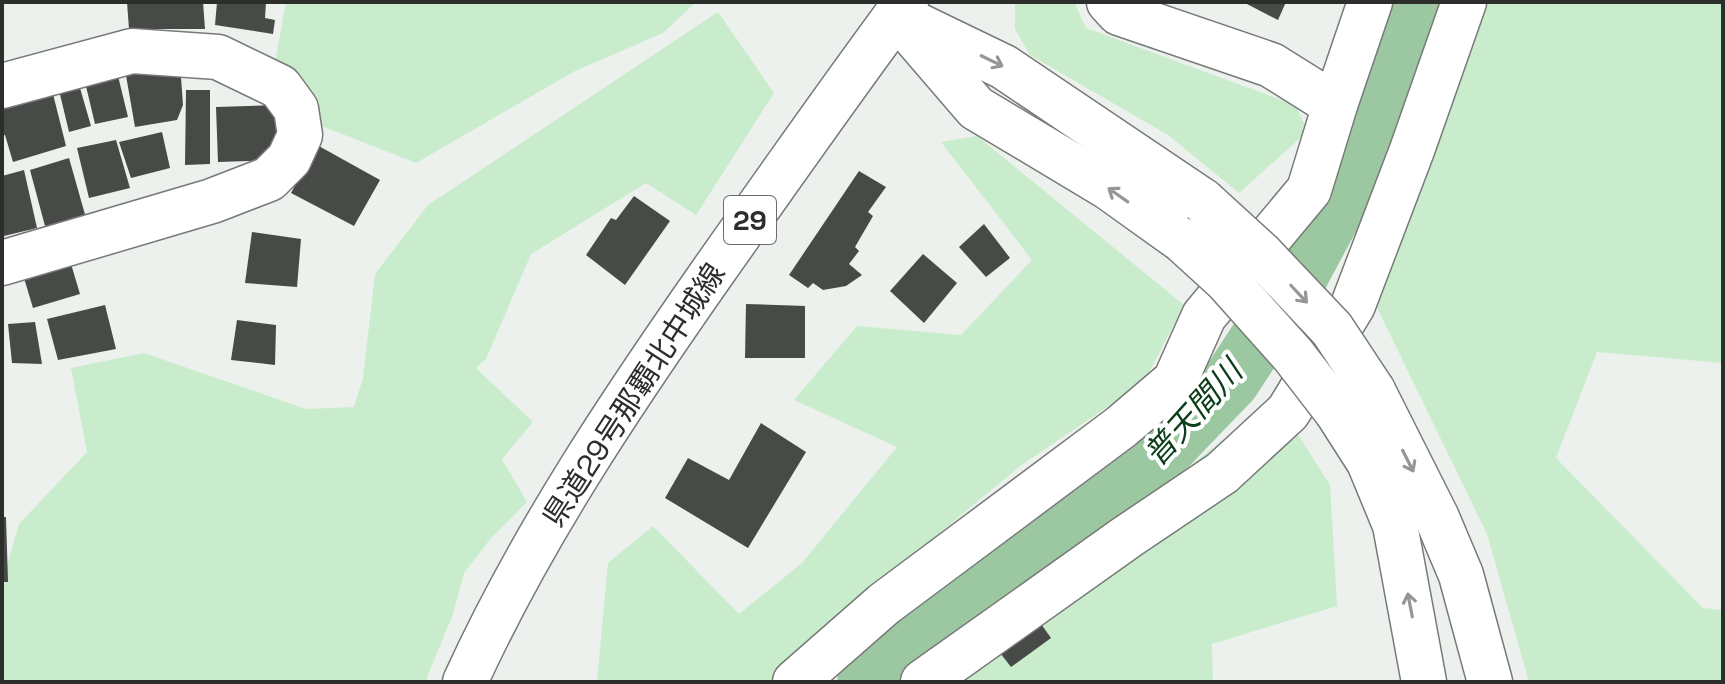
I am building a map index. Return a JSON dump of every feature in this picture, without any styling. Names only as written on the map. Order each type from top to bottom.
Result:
[{"type":"main road","points":[[1109,2],[1119,13],[1271,65],[1335,105]]},
{"type":"main road","points":[[795,682],[884,604],[1121,427],[1175,381],[1204,316],[1309,190],[1370,2]]},
{"type":"main road","points":[[923,682],[1222,473],[1288,412],[1353,305],[1464,2]]},
{"type":"main road","points":[[901,9],[1004,67],[1203,201],[1260,253],[1332,329],[1355,401],[1369,462],[1395,525],[1424,682]]},
{"type":"main road","points":[[901,9],[976,108],[1108,187],[1182,240],[1227,281],[1293,355],[1355,401],[1437,518],[1461,575],[1490,682]]},
{"type":"main road","name":"県道29号那覇北中城線","points":[[465,682],[497,615],[608,428],[674,328],[901,9]]},
{"type":"main road","points":[[2,86],[132,51],[218,57],[280,87],[296,109],[300,135],[289,159],[269,179],[212,201],[2,263]]},
{"type":"green space","points":[[286,2],[696,2],[663,33],[575,71],[416,163],[319,125],[275,63]]},
{"type":"green space","points":[[1015,2],[1074,2],[1086,28],[1295,105],[1308,131],[1239,193],[1168,135],[1030,55],[1015,29]]},
{"type":"green space","points":[[1447,2],[1723,2],[1723,363],[1597,352],[1556,458],[1703,608],[1723,610],[1723,682],[1529,682],[1487,534],[1351,254]]},
{"type":"green space","points":[[718,12],[774,93],[696,215],[646,183],[531,254],[486,359],[476,368],[533,422],[502,459],[527,502],[491,538],[464,573],[453,614],[425,682],[2,682],[2,583],[19,524],[87,452],[71,368],[144,353],[306,409],[354,407],[363,378],[375,274],[428,205]]},
{"type":"green space","points":[[977,136],[1184,305],[1144,382],[1020,466],[803,647],[775,682],[597,682],[608,563],[653,526],[739,614],[802,563],[897,447],[794,400],[857,326],[961,335],[1032,260],[941,142]]},
{"type":"green space","points":[[1273,395],[1330,485],[1337,606],[1212,644],[1213,682],[934,682],[1090,544],[1246,422]]},
{"type":"building","points":[[127,2],[203,2],[205,29],[129,29]]},
{"type":"building","points":[[217,2],[266,2],[265,18],[275,20],[273,34],[215,25]]},
{"type":"building","points":[[1243,2],[1286,2],[1278,20]]},
{"type":"building","points":[[180,63],[183,105],[177,120],[135,127],[124,64]]},
{"type":"building","points":[[118,76],[128,117],[95,124],[85,82]]},
{"type":"building","points":[[78,81],[91,126],[69,132],[58,86]]},
{"type":"building","points":[[51,86],[66,146],[13,162],[5,135],[2,136],[2,101]]},
{"type":"building","points":[[186,90],[210,90],[210,164],[185,165]]},
{"type":"building","points":[[276,105],[277,160],[218,162],[216,107]]},
{"type":"building","points":[[162,132],[170,168],[131,178],[119,142]]},
{"type":"building","points":[[116,140],[130,188],[89,198],[77,148]]},
{"type":"building","points":[[317,145],[380,180],[354,226],[291,193]]},
{"type":"building","points":[[69,158],[86,218],[45,226],[30,170]]},
{"type":"building","points":[[24,170],[37,228],[4,236],[2,176]]},
{"type":"building","points":[[859,171],[886,187],[868,212],[873,216],[855,247],[859,251],[849,264],[862,275],[846,286],[823,290],[813,283],[808,288],[789,275]]},
{"type":"building","points":[[634,196],[670,221],[625,285],[586,255],[611,218],[616,220]]},
{"type":"building","points":[[984,224],[1010,258],[986,277],[959,247]]},
{"type":"building","points":[[252,232],[301,239],[297,287],[245,283]]},
{"type":"building","points":[[68,254],[80,294],[33,308],[21,268]]},
{"type":"building","points":[[923,254],[957,283],[924,323],[890,291]]},
{"type":"building","points":[[746,304],[805,306],[805,358],[745,358]]},
{"type":"building","points":[[105,305],[116,349],[58,360],[47,319]]},
{"type":"building","points":[[237,320],[276,325],[275,365],[231,360]]},
{"type":"building","points":[[35,322],[42,364],[12,363],[8,324]]},
{"type":"building","points":[[761,423],[806,452],[748,548],[665,498],[688,458],[729,480]]},
{"type":"building","points":[[2,517],[6,517],[8,582],[2,582]]},
{"type":"building","points":[[1034,614],[1051,638],[1011,667],[994,645]]},
{"type":"waterway","name":"普天間川","points":[[866,682],[999,575],[1154,461],[1231,381],[1297,280],[1333,213],[1418,2]]}]
